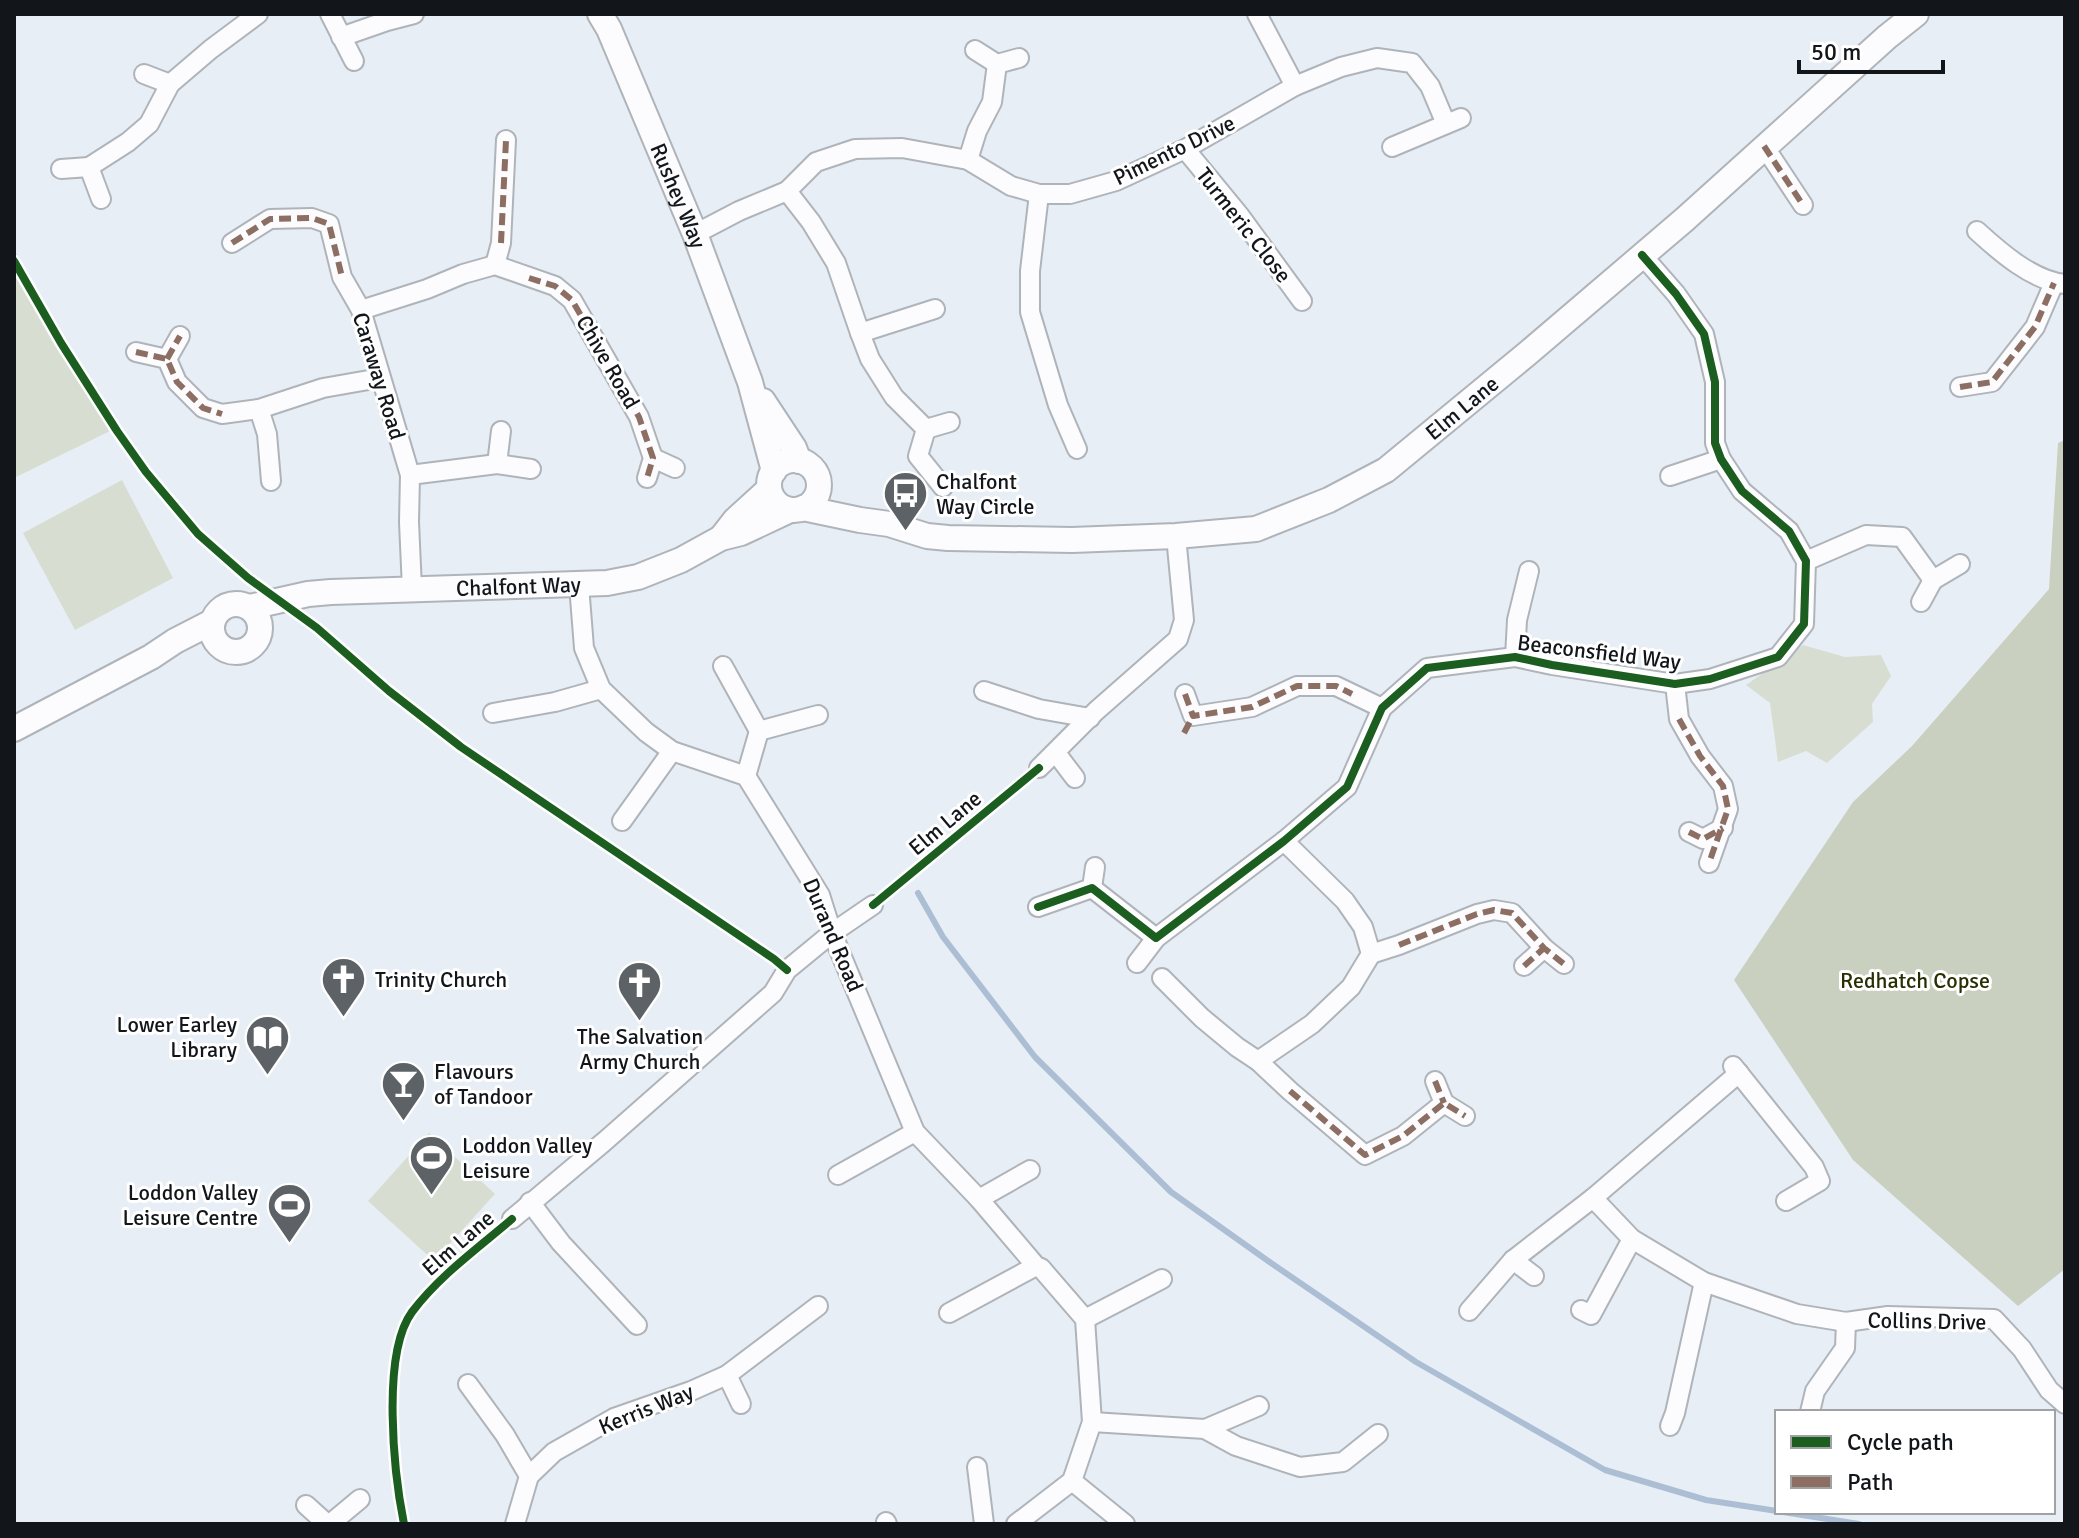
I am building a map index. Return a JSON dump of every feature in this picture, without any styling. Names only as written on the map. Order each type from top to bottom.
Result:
[{"type":"street","points":[[61,169],[89,167],[128,142],[149,124],[170,84],[256,14]]},
{"type":"street","points":[[330,14],[354,61]]},
{"type":"street","points":[[341,37],[414,14]]},
{"type":"street","name":"Rushey Way","points":[[600,14],[695,234],[750,382],[771,480]]},
{"type":"street","points":[[1257,14],[1295,86]]},
{"type":"street","name":"Elm Lane","points":[[1176,536],[1256,529],[1329,500],[1386,470],[1684,220],[1916,14]]},
{"type":"street","points":[[975,50],[997,64],[1019,58]]},
{"type":"street","name":"Pimento Drive","points":[[695,234],[787,191],[816,162],[855,149],[902,148],[968,160],[1011,186],[1039,194],[1070,194],[1116,181],[1185,149],[1295,86],[1341,67],[1377,58],[1412,63],[1454,121],[1392,147]]},
{"type":"street","points":[[968,160],[977,131],[992,102],[997,64]]},
{"type":"street","points":[[144,74],[170,84]]},
{"type":"street","points":[[361,310],[495,265],[501,243],[506,140]]},
{"type":"street","points":[[1764,146],[1803,205]]},
{"type":"street","name":"Turmeric Close","points":[[1185,149],[1240,216],[1302,301]]},
{"type":"street","points":[[89,167],[101,199]]},
{"type":"street","points":[[787,191],[836,263],[870,359],[894,397],[926,429]]},
{"type":"street","points":[[1039,194],[1030,271],[1030,312],[1052,361],[1058,405],[1077,449]]},
{"type":"street","name":"Caraway Road","points":[[232,243],[270,219],[312,218],[329,224],[342,277],[361,310],[410,475],[412,589]]},
{"type":"street","points":[[1960,387],[1992,382],[2035,327],[2060,284],[2009,260],[1977,231]]},
{"type":"street","points":[[1642,255],[1676,294],[1704,334],[1715,382],[1715,443],[1721,459],[1742,491],[1789,531],[1806,561],[1866,535],[1902,537],[1933,580]]},
{"type":"street","name":"Chive Road","points":[[495,265],[555,286],[572,300],[639,417],[653,458]]},
{"type":"street","points":[[860,333],[935,309]]},
{"type":"street","points":[[167,359],[180,336]]},
{"type":"street","points":[[136,352],[167,359]]},
{"type":"street","points":[[167,359],[177,382],[203,408],[222,414],[259,409],[323,388],[380,378]]},
{"type":"street","name":"Rushey Way","points":[[750,382],[794,448],[799,461]]},
{"type":"street","points":[[259,409],[267,434],[271,481]]},
{"type":"street","points":[[926,429],[950,422]]},
{"type":"street","points":[[926,429],[918,456],[943,487]]},
{"type":"street","points":[[497,464],[501,431]]},
{"type":"street","points":[[647,478],[653,458],[675,468]]},
{"type":"street","points":[[1670,476],[1721,459]]},
{"type":"street","points":[[804,502],[816,474],[799,461],[785,462],[771,480],[776,503],[804,502],[927,536],[1072,540],[1176,536],[1184,620],[1178,639],[1039,768]]},
{"type":"street","points":[[410,475],[497,464],[531,469]]},
{"type":"street","name":"Chalfont Way","points":[[721,538],[771,480]]},
{"type":"street","name":"Chalfont Way","points":[[255,618],[308,594],[579,585],[638,577],[804,502]]},
{"type":"street","name":"Beaconsfield Way","points":[[1137,963],[1156,938],[1284,841],[1347,787],[1382,708],[1427,668],[1515,657],[1675,684],[1710,679],[1778,657],[1804,624],[1806,561]]},
{"type":"street","points":[[1921,602],[1933,580],[1960,564]]},
{"type":"street","name":"Beaconsfield Way","points":[[1515,657],[1517,620],[1529,571]]},
{"type":"street","points":[[579,585],[584,648],[601,689],[646,732],[672,751],[746,776],[759,731],[723,666]]},
{"type":"street","points":[[14,729],[212,622],[220,609],[227,605],[242,604],[255,618],[257,640],[247,650],[231,652],[223,649],[151,657]]},
{"type":"street","points":[[212,622],[213,637],[223,649]]},
{"type":"street","points":[[1675,684],[1679,719],[1700,756],[1723,786],[1728,809],[1709,863]]},
{"type":"street","points":[[1185,694],[1189,724],[1252,707],[1297,686],[1336,686],[1382,708]]},
{"type":"street","points":[[493,713],[555,702],[601,689]]},
{"type":"street","points":[[984,691],[1039,709],[1090,718]]},
{"type":"street","points":[[759,731],[818,715]]},
{"type":"street","points":[[622,821],[672,751]]},
{"type":"street","points":[[1056,753],[1075,778]]},
{"type":"street","name":"Durand Road","points":[[746,776],[820,895],[832,933],[915,1132],[1085,1319]]},
{"type":"street","points":[[1689,832],[1703,839],[1723,828]]},
{"type":"street","points":[[1284,841],[1345,901],[1363,927],[1371,954]]},
{"type":"street","points":[[1092,888],[1095,867]]},
{"type":"street","points":[[1092,888],[1156,938]]},
{"type":"street","points":[[1038,907],[1092,888]]},
{"type":"street","name":"Elm Lane","points":[[512,1219],[773,993],[787,970],[873,905]]},
{"type":"street","points":[[1258,1061],[1312,1024],[1351,987],[1371,954],[1477,914],[1494,910],[1512,913],[1544,948],[1564,964]]},
{"type":"street","points":[[1524,966],[1544,948]]},
{"type":"street","points":[[1162,978],[1202,1018],[1258,1061],[1365,1155],[1403,1136],[1444,1103]]},
{"type":"street","points":[[1469,1311],[1513,1260],[1593,1198],[1736,1069],[1814,1167],[1820,1181],[1816,1194],[1786,1201]]},
{"type":"street","points":[[1435,1081],[1444,1103],[1465,1116]]},
{"type":"street","points":[[838,1175],[915,1132]]},
{"type":"street","points":[[979,1199],[1030,1170]]},
{"type":"street","name":"Collins Drive","points":[[1593,1198],[1632,1239],[1704,1282],[1797,1314],[1846,1322],[1888,1316],[1994,1319],[2022,1349],[2049,1390],[2065,1404]]},
{"type":"street","points":[[530,1202],[561,1243],[637,1325]]},
{"type":"street","points":[[1581,1310],[1591,1315],[1632,1239]]},
{"type":"street","points":[[1513,1260],[1534,1276]]},
{"type":"street","points":[[949,1313],[1036,1266]]},
{"type":"street","points":[[1016,1524],[1072,1481],[1092,1422],[1085,1319],[1162,1279]]},
{"type":"street","points":[[1668,1417],[1704,1282]]},
{"type":"street","name":"Kerris Way","points":[[529,1476],[554,1452],[614,1418],[727,1375],[818,1306]]},
{"type":"street","name":"Collins Drive","points":[[1810,1410],[1815,1391],[1845,1348],[1846,1322]]},
{"type":"street","points":[[727,1375],[741,1404]]},
{"type":"street","points":[[468,1384],[505,1435],[529,1476],[515,1524]]},
{"type":"street","points":[[1205,1429],[1259,1406]]},
{"type":"street","points":[[1092,1422],[1205,1429],[1236,1446],[1300,1467],[1343,1462],[1378,1434]]},
{"type":"street","points":[[977,1467],[984,1524]]},
{"type":"street","points":[[1072,1481],[1125,1524]]},
{"type":"street","points":[[306,1505],[328,1524],[360,1499]]},
{"type":"shaded area","points":[[14,249],[112,430],[14,478]]},
{"type":"shaded area","points":[[122,480],[173,578],[75,630],[23,533]]},
{"type":"shaded area","points":[[1803,645],[1845,657],[1881,655],[1891,676],[1872,704],[1873,722],[1827,763],[1806,751],[1778,762],[1770,703],[1746,685]]},
{"type":"shaded area","name":"Loddon Valley Leisure","points":[[429,1133],[495,1194],[434,1261],[368,1201]]},
{"type":"green space","name":"Redhatch Copse","points":[[2065,440],[2065,1269],[2018,1306],[1853,1160],[1734,980],[1853,802],[1912,746],[2049,589],[2058,443]]},
{"type":"waterway","points":[[918,893],[943,937],[1035,1057],[1171,1192],[1416,1362],[1605,1470],[1706,1500],[1775,1511]]},
{"type":"waterway","points":[[1796,1514],[1859,1524]]},
{"type":"marked path","points":[[501,243],[506,140]]},
{"type":"marked path","points":[[1764,146],[1803,205]]},
{"type":"marked path","points":[[232,243],[270,219],[312,218],[329,224],[342,277]]},
{"type":"marked path","points":[[529,278],[555,286],[572,300],[639,417],[653,458],[647,478]]},
{"type":"marked path","points":[[1960,387],[1992,382],[2035,327],[2054,283]]},
{"type":"marked path","points":[[167,359],[180,336]]},
{"type":"marked path","points":[[136,352],[167,359],[177,382],[203,408],[222,414]]},
{"type":"marked path","points":[[1185,694],[1193,716],[1252,707],[1297,686],[1336,686],[1352,694]]},
{"type":"marked path","points":[[1184,733],[1193,716]]},
{"type":"marked path","points":[[1679,719],[1700,756],[1723,786],[1728,809],[1709,863]]},
{"type":"marked path","points":[[1689,832],[1703,839],[1723,828]]},
{"type":"marked path","points":[[1399,945],[1494,910],[1512,913],[1544,948],[1564,964]]},
{"type":"marked path","points":[[1524,966],[1544,948]]},
{"type":"marked path","points":[[1435,1081],[1444,1103]]},
{"type":"marked path","points":[[1290,1091],[1365,1155],[1403,1136],[1444,1103],[1465,1116]]},
{"type":"cycle path","points":[[1038,907],[1092,888],[1156,938],[1284,841],[1347,787],[1382,708],[1427,668],[1515,657],[1675,684],[1710,679],[1778,657],[1804,624],[1806,561],[1789,531],[1742,491],[1721,459],[1715,443],[1715,382],[1704,334],[1676,294],[1642,255]]},
{"type":"cycle path","points":[[14,261],[117,431],[146,472],[198,534],[248,578],[317,628],[389,691],[461,747],[787,970]]},
{"type":"cycle path","points":[[873,905],[1039,768]]},
{"type":"cycle path","points":[[404,1524],[393,1415],[393,1384],[402,1331],[412,1312],[434,1286],[512,1219]]},
{"type":"place","name":"Chalfont Way Circle","points":[[905,533]]},
{"type":"place","name":"Trinity Church","points":[[344,1018]]},
{"type":"place","name":"The Salvation Army Church","points":[[640,1022]]},
{"type":"place","name":"Lower Earley Library","points":[[268,1076]]},
{"type":"place","name":"Flavours of Tandoor","points":[[403,1123]]},
{"type":"place","name":"Loddon Valley Leisure","points":[[431,1197]]},
{"type":"place","name":"Loddon Valley Leisure Centre","points":[[289,1244]]}]
